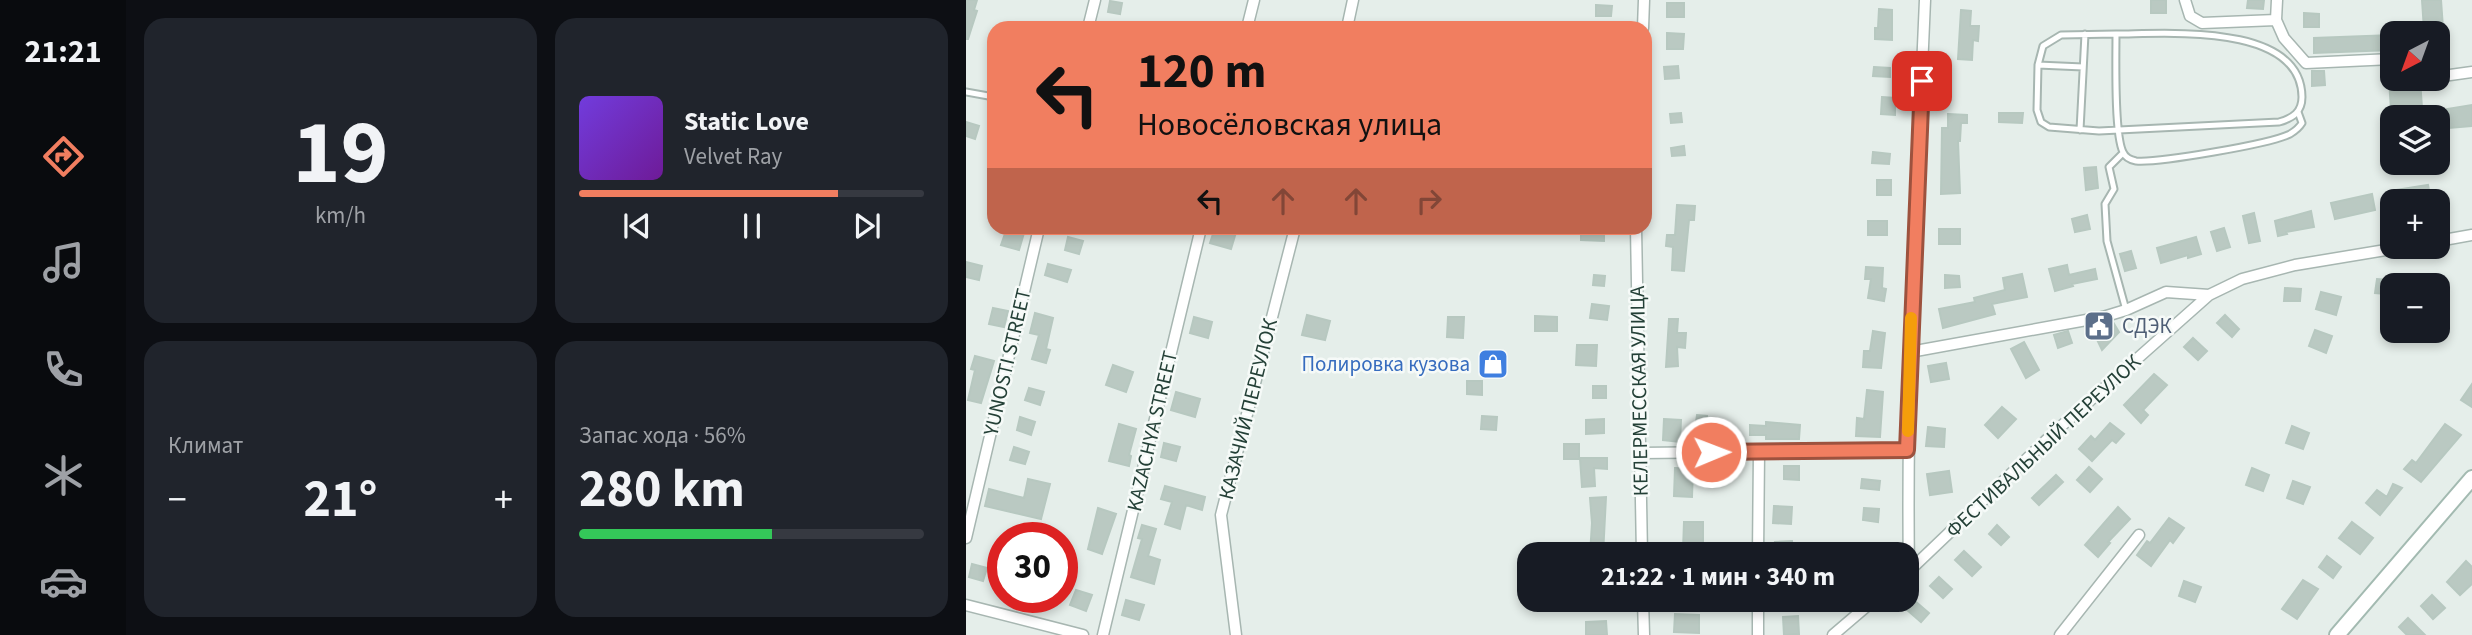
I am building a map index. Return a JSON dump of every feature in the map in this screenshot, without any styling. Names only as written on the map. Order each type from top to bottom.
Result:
[{"type":"street","points":[[1090,21],[1096,0]]},
{"type":"street","points":[[1249,21],[1254,0]]},
{"type":"street","points":[[1348,21],[1353,0]]},
{"type":"street","points":[[1643,21],[1644,0]]},
{"type":"street","points":[[1908,542],[1910,352],[1925,0]]},
{"type":"street","points":[[2185,0],[2190,16],[2202,23],[2276,20]]},
{"type":"street","points":[[2277,0],[2276,20],[2284,38],[2305,63],[2380,60]]},
{"type":"street","points":[[2450,75],[2472,72]]},
{"type":"street","name":"YUNOSTI STREET","points":[[966,538],[1037,235]]},
{"type":"street","name":"KAZACHYA STREET","points":[[1103,635],[1199,235]]},
{"type":"street","name":"КАЗАЧИЙ ПЕРЕУЛОК","points":[[1236,635],[1222,515],[1294,235]]},
{"type":"street","name":"КЕЛЕРМЕССКАЯ УЛИЦА","points":[[1636,235],[1642,542]]},
{"type":"street","points":[[2450,239],[2472,235]]},
{"type":"street","name":"ФЕСТИВАЛЬНЫЙ ПЕРЕУЛОК","points":[[1919,561],[2058,429],[2209,295],[2242,279],[2295,265],[2380,251]]},
{"type":"street","name":"ФЕСТИВАЛЬНЫЙ ПЕРЕУЛОК","points":[[1910,352],[2103,317],[2166,292],[2209,295]]},
{"type":"street","points":[[1640,453],[1907,450]]},
{"type":"street","points":[[1758,542],[1759,452]]},
{"type":"street","points":[[2337,635],[2472,478]]},
{"type":"street","points":[[2060,635],[2139,535]]},
{"type":"street","points":[[966,605],[1083,635]]},
{"type":"street","points":[[1643,612],[1644,635]]},
{"type":"street","points":[[1758,612],[1758,635]]},
{"type":"street","points":[[1833,635],[1860,612]]},
{"type":"lane","points":[[2080,130],[2085,34]]},
{"type":"lane","points":[[2085,34],[2208,35],[2250,41],[2274,52],[2293,69],[2300,84],[2302,99],[2298,112],[2290,119],[2279,122],[2118,130],[2049,127],[2041,122],[2037,110],[2038,65],[2043,46],[2061,35],[2085,34]]},
{"type":"lane","points":[[2116,34],[2118,130],[2123,153],[2129,159],[2137,161],[2182,156],[2273,140],[2291,134],[2300,127],[2302,123],[2298,112]]},
{"type":"lane","points":[[2293,69],[2305,63]]},
{"type":"lane","points":[[2038,65],[2083,67]]},
{"type":"lane","points":[[966,92],[987,96]]},
{"type":"lane","points":[[2123,153],[2109,167],[2114,189],[2105,204],[2107,240],[2126,310]]},
{"type":"building","points":[[966,0],[977,0],[974,10],[977,11],[968,39],[966,39]]},
{"type":"building","points":[[2151,0],[2166,0],[2166,13],[2151,13]]},
{"type":"building","points":[[2248,0],[2264,0],[2263,9],[2247,8]]},
{"type":"building","points":[[2422,0],[2441,0],[2442,21],[2423,21]]},
{"type":"building","points":[[1110,1],[1122,3],[1120,14],[1108,12]]},
{"type":"building","points":[[1667,3],[1684,3],[1684,17],[1667,17]]},
{"type":"building","points":[[1596,5],[1612,6],[1611,16],[1596,16]]},
{"type":"building","points":[[1879,9],[1892,10],[1892,40],[1875,39]]},
{"type":"building","points":[[1961,10],[1971,11],[1970,26],[1979,26],[1978,41],[1973,40],[1972,60],[1958,59]]},
{"type":"building","points":[[2304,13],[2319,14],[2319,27],[2304,27]]},
{"type":"building","points":[[1667,33],[1684,34],[1683,49],[1667,49]]},
{"type":"building","points":[[2380,35],[2380,50],[2314,53],[2314,38]]},
{"type":"building","points":[[1678,66],[1679,78],[1665,79],[1664,67]]},
{"type":"building","points":[[1874,67],[1890,68],[1890,77],[1873,76]]},
{"type":"building","points":[[2312,71],[2324,71],[2325,85],[2312,86]]},
{"type":"building","points":[[2390,91],[2421,91],[2422,105],[2391,105]]},
{"type":"building","points":[[1882,97],[1895,98],[1895,115],[1881,114]]},
{"type":"building","points":[[2472,105],[2472,126],[2450,128],[2450,109]]},
{"type":"building","points":[[1681,113],[1682,122],[1671,123],[1670,114]]},
{"type":"building","points":[[1999,113],[2023,113],[2022,123],[1999,122]]},
{"type":"building","points":[[1948,114],[1967,115],[1967,123],[1961,123],[1958,141],[1960,193],[1941,194],[1942,128],[1948,128]]},
{"type":"building","points":[[966,122],[979,126],[975,139],[966,136]]},
{"type":"building","points":[[1684,146],[1685,155],[1672,156],[1671,148]]},
{"type":"building","points":[[1873,152],[1890,154],[1889,164],[1872,163]]},
{"type":"building","points":[[2096,167],[2098,188],[2086,190],[2084,168]]},
{"type":"building","points":[[1877,180],[1891,180],[1891,195],[1877,195]]},
{"type":"building","points":[[2428,185],[2429,189],[2402,189]]},
{"type":"building","points":[[2372,194],[2375,210],[2335,219],[2331,203]]},
{"type":"building","points":[[1677,205],[1695,206],[1694,220],[1689,220],[1684,271],[1672,270],[1673,247],[1666,246],[1667,235],[1675,235]]},
{"type":"building","points":[[2311,211],[2314,227],[2278,236],[2275,221]]},
{"type":"building","points":[[2254,213],[2260,241],[2249,243],[2243,216]]},
{"type":"building","points":[[2087,215],[2090,229],[2075,232],[2072,219]]},
{"type":"building","points":[[1868,221],[1887,221],[1887,235],[1868,235]]},
{"type":"building","points":[[2224,228],[2230,247],[2217,251],[2211,232]]},
{"type":"building","points":[[1939,229],[1960,229],[1960,244],[1939,244]]},
{"type":"building","points":[[1005,235],[1023,235],[1019,250],[1001,245]]},
{"type":"building","points":[[1213,235],[1235,235],[1231,249],[1210,243]]},
{"type":"building","points":[[1581,235],[1604,235],[1604,241],[1581,240]]},
{"type":"building","points":[[1068,237],[1083,241],[1079,254],[1065,250]]},
{"type":"building","points":[[2196,237],[2201,254],[2161,263],[2157,248]]},
{"type":"building","points":[[2131,251],[2136,268],[2125,271],[2120,254]]},
{"type":"building","points":[[966,262],[982,266],[979,280],[966,277]]},
{"type":"building","points":[[1048,264],[1071,270],[1067,282],[1045,275]]},
{"type":"building","points":[[2067,265],[2069,275],[2095,269],[2097,279],[2055,291],[2049,269]]},
{"type":"building","points":[[1866,267],[1883,268],[1882,288],[1886,289],[1884,301],[1868,298],[1871,279],[1865,279]]},
{"type":"building","points":[[2022,274],[2027,297],[1992,304],[1995,314],[1943,328],[1939,309],[1975,302],[1974,298],[2005,290],[2003,278]]},
{"type":"building","points":[[1594,275],[1605,276],[1604,286],[1593,285]]},
{"type":"building","points":[[1945,275],[1959,276],[1960,287],[1945,288]]},
{"type":"building","points":[[2377,279],[2380,279],[2380,293],[2375,293]]},
{"type":"building","points":[[2285,288],[2301,289],[2300,301],[2284,301]]},
{"type":"building","points":[[2321,292],[2341,297],[2336,315],[2316,309]]},
{"type":"building","points":[[1592,304],[1609,306],[1607,320],[1590,318]]},
{"type":"building","points":[[993,308],[1008,311],[1004,327],[989,324]]},
{"type":"building","points":[[1035,313],[1053,318],[1046,349],[1050,350],[1046,363],[1032,359],[1039,335],[1030,333]]},
{"type":"building","points":[[1307,315],[1330,321],[1325,340],[1302,335]]},
{"type":"building","points":[[2225,315],[2239,329],[2232,337],[2217,323]]},
{"type":"building","points":[[1535,316],[1557,317],[1557,331],[1535,331]]},
{"type":"building","points":[[1194,317],[1212,322],[1208,338],[1190,333]]},
{"type":"building","points":[[1448,317],[1464,317],[1463,338],[1447,337]]},
{"type":"building","points":[[1669,319],[1678,319],[1677,333],[1686,333],[1685,348],[1677,347],[1678,366],[1666,367]]},
{"type":"building","points":[[2113,322],[2119,332],[2102,350],[2091,327]]},
{"type":"building","points":[[2315,330],[2332,336],[2326,353],[2309,346]]},
{"type":"building","points":[[1873,331],[1885,333],[1881,368],[1863,367],[1864,351],[1870,351]]},
{"type":"building","points":[[2068,331],[2072,343],[2058,348],[2054,335]]},
{"type":"building","points":[[2193,338],[2207,351],[2198,360],[2184,347]]},
{"type":"building","points":[[2024,342],[2039,370],[2026,378],[2011,349]]},
{"type":"building","points":[[1577,345],[1597,345],[1596,366],[1576,365]]},
{"type":"building","points":[[975,356],[994,361],[981,403],[968,400],[975,370],[971,369]]},
{"type":"building","name":"Полировка кузова","points":[[1486,359],[1501,359],[1500,370],[1486,369]]},
{"type":"building","points":[[1946,363],[1949,379],[1931,382],[1928,366]]},
{"type":"building","points":[[1113,365],[1133,372],[1126,392],[1106,385]]},
{"type":"building","points":[[2154,374],[2167,385],[2143,410],[2148,415],[2141,423],[2124,405]]},
{"type":"building","points":[[1467,381],[1482,381],[1482,395],[1467,394]]},
{"type":"building","points":[[2472,384],[2472,407],[2461,400]]},
{"type":"building","points":[[1593,386],[1606,386],[1606,398],[1593,398]]},
{"type":"building","points":[[1029,388],[1044,392],[1040,405],[1025,400]]},
{"type":"building","points":[[1867,390],[1883,392],[1880,437],[1856,436],[1857,418],[1864,419]]},
{"type":"building","points":[[1176,392],[1200,399],[1195,417],[1171,410]]},
{"type":"building","points":[[2002,407],[2016,419],[1998,438],[1985,425]]},
{"type":"building","points":[[1697,415],[1707,416],[1705,430],[1695,429]]},
{"type":"building","points":[[1482,416],[1497,417],[1496,430],[1481,429]]},
{"type":"building","points":[[1020,417],[1035,422],[1031,435],[1017,430]]},
{"type":"building","points":[[1604,419],[1604,433],[1586,434],[1586,420]]},
{"type":"building","points":[[1664,419],[1681,420],[1680,442],[1663,440]]},
{"type":"building","points":[[1766,422],[1800,425],[1799,439],[1766,439],[1766,435],[1750,435],[1750,425],[1766,426]]},
{"type":"building","points":[[2110,423],[2124,434],[2116,443],[2112,440],[2092,461],[2079,449],[2091,436],[2095,440]]},
{"type":"building","points":[[1119,424],[1136,429],[1129,466],[1109,461]]},
{"type":"building","points":[[2445,424],[2461,435],[2421,482],[2404,469],[2412,460],[2416,463]]},
{"type":"building","points":[[2292,426],[2309,433],[2303,449],[2286,443]]},
{"type":"building","points":[[1928,427],[1945,429],[1944,447],[1926,446]]},
{"type":"building","points":[[1164,443],[1180,447],[1176,461],[1161,457]]},
{"type":"building","points":[[1564,444],[1579,444],[1579,459],[1564,459]]},
{"type":"building","points":[[1014,447],[1029,452],[1025,464],[1010,460]]},
{"type":"building","points":[[1580,458],[1607,458],[1607,469],[1594,468],[1595,486],[1582,487]]},
{"type":"building","points":[[1784,466],[1799,466],[1799,480],[1784,479]]},
{"type":"building","points":[[2089,467],[2102,479],[2090,492],[2077,480]]},
{"type":"building","points":[[1675,468],[1693,469],[1692,497],[1674,496]]},
{"type":"building","points":[[2252,468],[2269,475],[2263,491],[2246,485]]},
{"type":"building","points":[[1949,471],[1952,492],[1930,495],[1927,474]]},
{"type":"building","points":[[2056,475],[2063,482],[2039,505],[2032,498]]},
{"type":"building","points":[[1028,479],[1050,484],[1041,519],[985,506],[989,489],[1024,498]]},
{"type":"building","points":[[1862,479],[1880,481],[1879,490],[1861,488]]},
{"type":"building","points":[[2293,481],[2310,487],[2303,504],[2287,498]]},
{"type":"building","points":[[2393,484],[2402,488],[2380,515],[2366,503],[2377,490],[2387,497]]},
{"type":"building","points":[[1165,486],[1205,497],[1202,510],[1186,505],[1180,529],[1165,524],[1172,502],[1161,499]]},
{"type":"building","points":[[1606,497],[1604,542],[1591,542],[1590,498]]},
{"type":"building","points":[[1774,506],[1792,507],[1791,524],[1773,523]]},
{"type":"building","points":[[2118,507],[2130,519],[2098,557],[2085,545]]},
{"type":"building","points":[[1098,508],[1116,514],[1102,554],[1088,549]]},
{"type":"building","points":[[1864,508],[1879,509],[1878,522],[1863,520]]},
{"type":"building","points":[[2169,518],[2184,528],[2173,543],[2170,540],[2151,566],[2137,555]]},
{"type":"building","points":[[1684,522],[1703,522],[1703,542],[1683,542]]},
{"type":"building","points":[[2352,522],[2373,538],[2360,554],[2339,538]]},
{"type":"building","points":[[1142,525],[1156,529],[1148,556],[1160,560],[1154,584],[1131,577],[1142,539],[1138,538]]},
{"type":"building","points":[[1997,525],[2009,537],[2001,545],[1989,534]]},
{"type":"building","points":[[1964,551],[1981,567],[1972,576],[1955,560]]},
{"type":"building","points":[[2327,556],[2341,567],[2333,578],[2319,567]]},
{"type":"building","points":[[2466,561],[2472,567],[2472,584],[2460,595],[2447,582]]},
{"type":"building","points":[[972,564],[987,568],[983,581],[969,577]]},
{"type":"building","points":[[1939,577],[1952,589],[1943,598],[1930,586]]},
{"type":"building","points":[[2303,580],[2318,589],[2297,619],[2282,609]]},
{"type":"building","points":[[2184,581],[2201,587],[2195,602],[2179,596]]},
{"type":"building","points":[[1078,591],[1092,595],[1086,611],[1078,608]]},
{"type":"building","points":[[2432,595],[2445,608],[2433,619],[2421,606]]},
{"type":"building","points":[[1126,600],[1144,605],[1139,620],[1122,615]]},
{"type":"building","points":[[1919,604],[1929,613],[1921,622],[1909,612],[1919,612]]},
{"type":"building","points":[[1675,614],[1699,615],[1699,633],[1674,632]]},
{"type":"building","points":[[1798,616],[1799,634],[1784,635],[1783,617]]},
{"type":"building","points":[[2408,618],[2425,635],[2407,635],[2399,627]]},
{"type":"building","points":[[1606,621],[1607,635],[1586,635],[1586,622]]},
{"type":"slow traffic","points":[[1908,431],[1911,318]]},
{"type":"place","name":"СДЭК","points":[[2099,326]]},
{"type":"place","name":"Полировка кузова","points":[[1493,364]]},
{"type":"route","points":[[1711,452],[1907,450],[1922,81]]}]
